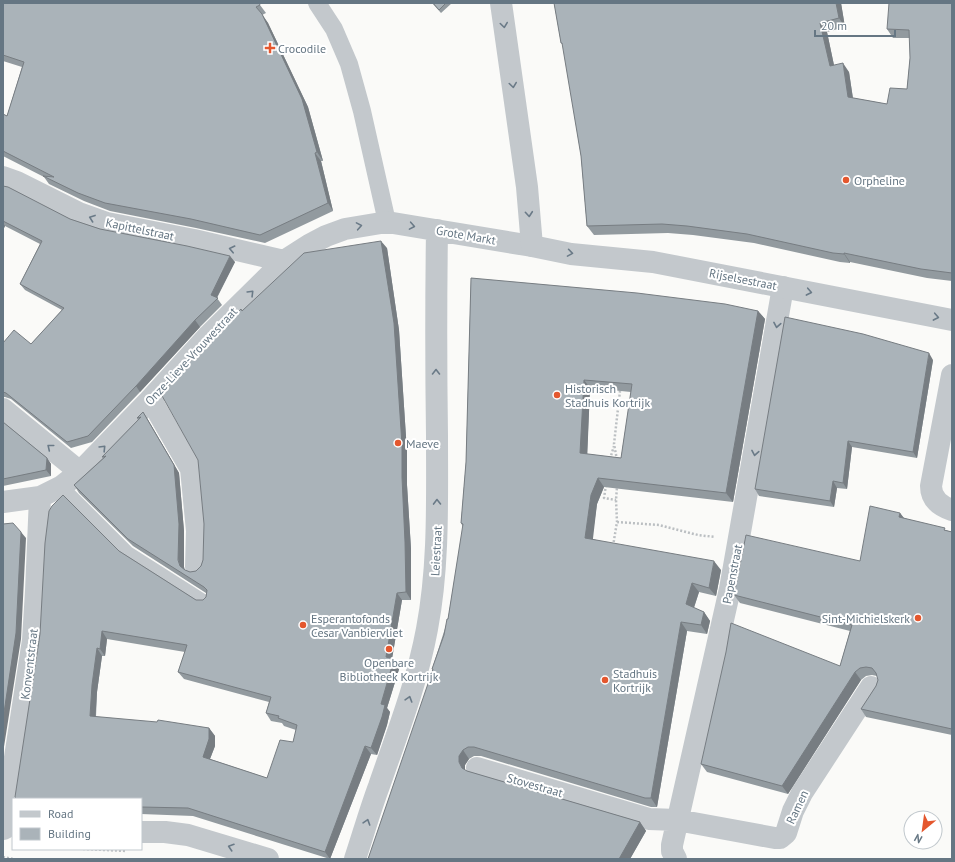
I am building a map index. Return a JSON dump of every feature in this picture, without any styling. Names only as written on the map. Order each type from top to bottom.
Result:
[{"type":"street","points":[[317,3],[334,29],[349,64],[362,111],[387,222]]},
{"type":"street","points":[[501,3],[527,187],[532,246]]},
{"type":"street","name":"Kapittelstraat","points":[[3,177],[17,182],[79,213],[107,223],[194,240],[284,261]]},
{"type":"street","name":"Grote Markt","points":[[387,222],[532,246]]},
{"type":"street","name":"Onze-Lieve-Vrouwestraat","points":[[3,502],[40,496],[62,486],[80,472],[149,401],[208,335],[284,261],[326,236],[345,229],[387,222]]},
{"type":"street","name":"Leiestraat","points":[[354,859],[417,676],[427,629],[434,579],[437,523],[437,230]]},
{"type":"street","name":"Rijselsestraat","points":[[532,246],[571,254],[652,262],[952,320]]},
{"type":"street","name":"Papenstraat","points":[[676,859],[672,851],[672,845],[676,820],[730,589],[748,495],[783,287]]},
{"type":"street","points":[[952,375],[931,486],[932,495],[935,500],[946,508],[952,510]]},
{"type":"street","points":[[149,401],[155,407],[191,470],[198,532],[196,567]]},
{"type":"street","points":[[3,409],[80,472]]},
{"type":"street","name":"Konventstraat","points":[[7,829],[33,640],[40,496]]},
{"type":"street","name":"Ramen","points":[[676,820],[775,838],[782,837],[786,832],[793,811],[802,793],[871,687]]},
{"type":"street","name":"Stovestraat","points":[[477,768],[649,819],[676,820]]},
{"type":"street","points":[[142,832],[165,832],[188,835],[268,859]]},
{"type":"lane","points":[[62,486],[128,552],[205,601]]},
{"type":"path","points":[[609,461],[614,444],[620,391]]},
{"type":"path","points":[[614,444],[618,466]]},
{"type":"path","points":[[606,480],[604,498],[616,500]]},
{"type":"path","points":[[613,552],[617,522],[616,500],[618,484]]},
{"type":"path","points":[[617,522],[659,525],[698,535],[739,540]]},
{"type":"path","points":[[3,857],[13,859]]},
{"type":"building","points":[[3,3],[259,3],[260,5],[256,7],[262,14],[302,99],[317,152],[315,153],[328,203],[260,235],[191,219],[105,203],[78,193],[43,176],[54,177],[3,151],[3,114],[7,116],[24,62],[3,55]]},
{"type":"building","points":[[433,3],[446,3],[439,10]]},
{"type":"building","points":[[554,3],[836,3],[839,18],[820,23],[830,66],[843,63],[848,97],[887,104],[890,88],[907,89],[910,58],[909,30],[887,29],[889,3],[952,3],[952,273],[921,269],[844,253],[833,253],[747,234],[687,226],[662,224],[587,226],[581,156]]},
{"type":"building","points":[[3,186],[8,187],[70,219],[100,229],[230,256],[211,295],[218,298],[195,320],[136,386],[88,436],[67,442],[3,392],[3,343],[14,330],[31,344],[64,308],[20,284],[42,241],[3,221]]},
{"type":"building","points":[[381,241],[394,323],[402,445],[406,592],[397,593],[386,657],[394,659],[381,704],[385,705],[382,717],[371,748],[365,746],[325,852],[188,808],[142,807],[142,798],[15,797],[40,634],[45,543],[49,511],[63,495],[119,551],[196,600],[203,600],[206,597],[207,590],[204,587],[128,539],[74,485],[106,456],[102,457],[141,417],[137,418],[143,412],[174,465],[179,524],[178,560],[180,566],[190,572],[196,571],[201,566],[203,560],[204,524],[198,460],[161,394],[213,336],[241,309],[242,311],[304,253]],"holes":[[[102,631],[187,645],[178,672],[271,697],[266,713],[279,716],[278,718],[297,725],[293,742],[280,740],[267,778],[203,757],[209,739],[209,728],[158,720],[157,722],[90,716],[97,648],[100,649]]]},
{"type":"building","points":[[471,278],[637,293],[725,304],[758,311],[726,493],[598,478],[591,495],[585,538],[714,561],[709,588],[692,583],[686,604],[704,612],[701,625],[681,622],[651,798],[645,798],[474,747],[468,747],[463,750],[459,756],[459,762],[462,768],[467,771],[640,822],[619,859],[368,859],[433,669],[448,619],[463,524],[461,523],[466,462]],"holes":[[[584,380],[632,384],[621,458],[580,453]]]},
{"type":"building","points":[[785,317],[863,334],[929,353],[913,452],[848,441],[843,483],[833,481],[830,501],[755,489]]},
{"type":"building","points":[[3,422],[47,458],[46,470],[3,479]]},
{"type":"building","points":[[870,506],[900,513],[899,517],[945,528],[944,530],[952,532],[952,729],[861,709],[876,686],[878,680],[876,673],[872,668],[866,667],[860,668],[855,672],[782,786],[701,764],[731,623],[840,666],[852,625],[734,595],[746,535],[860,561]]},
{"type":"building","points":[[13,523],[21,532],[16,633],[3,719],[3,524]]},
{"type":"place","name":"Crocodile","points":[[270,48]]},
{"type":"place","name":"Orpheline","points":[[846,180]]},
{"type":"place","name":"Historisch Stadhuis Kortrijk","points":[[557,395]]},
{"type":"place","name":"Maeve","points":[[398,443]]},
{"type":"place","name":"Sint-Michielskerk","points":[[918,618]]},
{"type":"place","name":"Esperantofonds Cesar Vanbiervliet","points":[[303,625]]},
{"type":"place","name":"Openbare Bibliotheek Kortrijk","points":[[389,649]]},
{"type":"place","name":"Stadhuis Kortrijk","points":[[605,680]]}]
